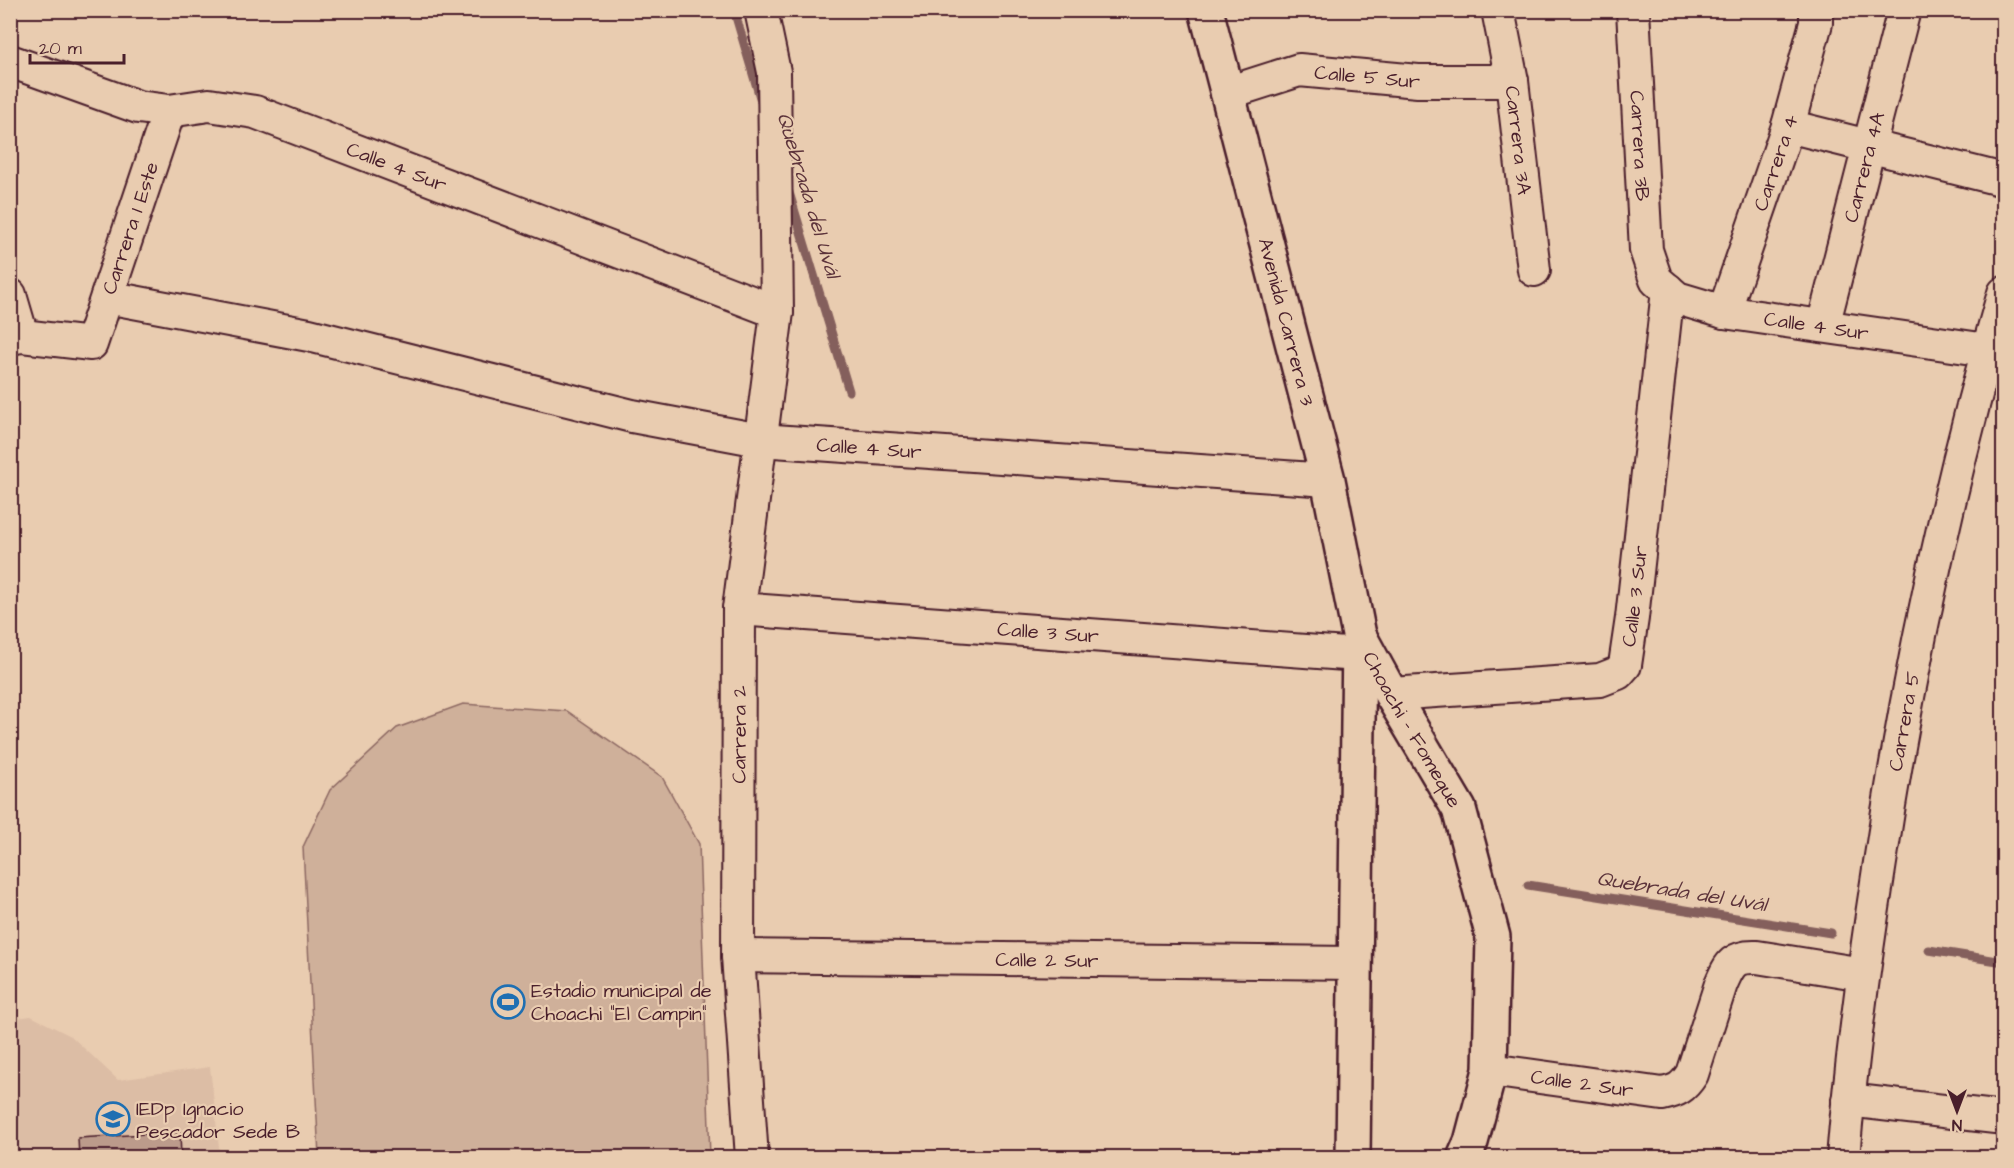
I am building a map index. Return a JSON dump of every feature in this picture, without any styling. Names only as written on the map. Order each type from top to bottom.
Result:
[{"type":"main road","name":"Avenida Carrera 3","points":[[1206,10],[1328,480],[1359,645]]},
{"type":"main road","name":"Choachi - Fomeque","points":[[1359,645],[1459,809],[1493,937],[1490,1070],[1471,1142],[1464,1158]]},
{"type":"main road","name":"Choachi - Fomeque","points":[[1353,1158],[1359,645]]},
{"type":"street","name":"Carrera 2","points":[[752,1158],[738,956],[739,609],[777,312],[774,72],[761,10]]},
{"type":"street","name":"Carrera 3A","points":[[1498,10],[1512,81],[1534,270]]},
{"type":"street","name":"Carrera 3B","points":[[1633,10],[1646,250],[1662,285]]},
{"type":"street","name":"Carrera 4","points":[[1724,312],[1788,126],[1816,23],[1816,10]]},
{"type":"street","name":"Carrera 4A","points":[[1823,326],[1904,10]]},
{"type":"street","name":"Calle 4 Sur","points":[[10,61],[138,107],[169,111],[209,105],[255,112],[777,312]]},
{"type":"street","name":"Calle 5 Sur","points":[[1227,93],[1299,70],[1418,81],[1512,81]]},
{"type":"street","name":"Carrera 1 Este","points":[[16,337],[91,344],[169,111]]},
{"type":"street","points":[[1788,126],[2004,180]]},
{"type":"street","name":"Calle 4 Sur","points":[[1662,285],[1677,298],[1724,312],[1987,350]]},
{"type":"street","name":"Calle 3 Sur","points":[[1390,694],[1600,680],[1618,672],[1625,665],[1632,618],[1662,285]]},
{"type":"street","name":"Carrera 5","points":[[1844,1158],[1848,1100],[1863,974],[1895,764],[1936,556],[1987,350],[2004,293]]},
{"type":"street","points":[[10,295],[16,337]]},
{"type":"street","name":"Calle 4 Sur","points":[[107,297],[309,335],[632,416],[760,440],[1328,480]]},
{"type":"street","name":"Calle 3 Sur","points":[[739,609],[1359,645]]},
{"type":"street","name":"Calle 2 Sur","points":[[738,956],[1355,963]]},
{"type":"street","name":"Calle 2 Sur","points":[[1490,1070],[1662,1094],[1675,1092],[1684,1087],[1692,1074],[1726,970],[1734,960],[1757,957],[1863,974]]},
{"type":"street","points":[[1848,1100],[2004,1119]]},
{"type":"shaded area","name":"Estadio municipal de Choachi \"El Campin\"","points":[[463,704],[567,711],[662,777],[699,844],[710,1157],[319,1157],[303,847],[330,790],[397,728]]},
{"type":"shaded area","name":"IEDp Ignacio Pescador Sede B","points":[[31,1016],[71,1036],[118,1080],[210,1067],[220,1157],[11,1157],[10,1019]]},
{"type":"building","points":[[180,1132],[181,1158],[79,1158],[78,1138]]},
{"type":"waterway","name":"Quebrada del Uvál","points":[[734,10],[761,101]]},
{"type":"waterway","name":"Quebrada del Uvál","points":[[788,189],[849,391]]},
{"type":"waterway","name":"Quebrada del Uvál","points":[[1528,885],[1831,933]]},
{"type":"waterway","name":"Quebrada del Uvál","points":[[1929,950],[2004,962]]},
{"type":"place","name":"Estadio municipal de Choachi \"El Campin\"","points":[[508,1002]]},
{"type":"place","name":"IEDp Ignacio Pescador Sede B","points":[[113,1119]]}]
